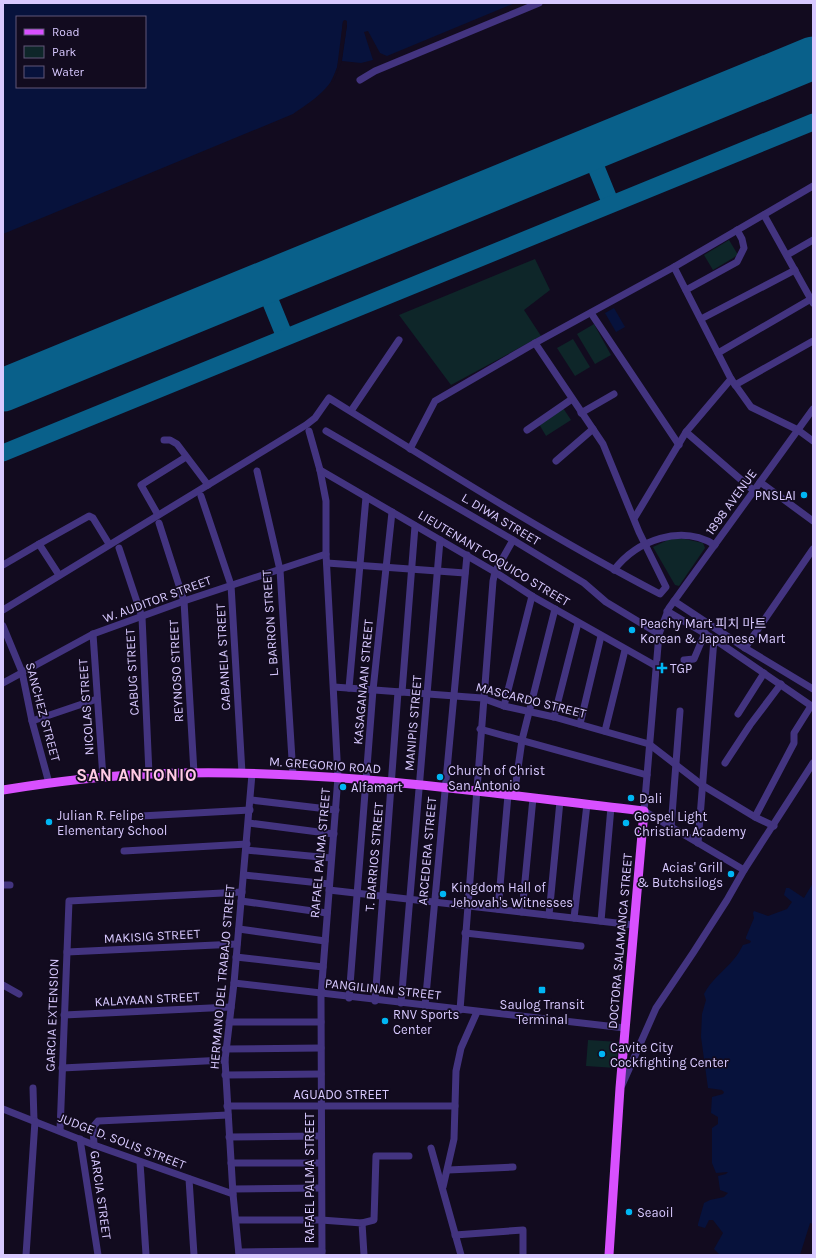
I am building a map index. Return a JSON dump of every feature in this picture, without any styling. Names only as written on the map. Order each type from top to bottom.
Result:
[{"type":"main road","name":"M. GREGORIO ROAD","points":[[3,790],[49,783],[149,774],[242,773],[366,780],[644,810]]},
{"type":"main road","name":"DOCTORA SALAMANCA STREET","points":[[609,1255],[620,1088],[644,810]]},
{"type":"street","points":[[360,80],[375,71],[539,3]]},
{"type":"street","points":[[410,449],[435,401],[535,343],[674,267],[813,186]]},
{"type":"street","points":[[718,353],[812,301],[764,215]]},
{"type":"street","points":[[686,290],[737,262],[744,248],[742,238],[737,230]]},
{"type":"street","points":[[787,255],[813,240]]},
{"type":"street","points":[[674,267],[733,382],[751,407],[798,430],[813,441]]},
{"type":"street","points":[[701,319],[795,270]]},
{"type":"street","points":[[590,313],[679,445]]},
{"type":"street","points":[[351,411],[399,340]]},
{"type":"street","points":[[634,517],[686,432],[733,382],[813,341]]},
{"type":"street","points":[[3,610],[306,425],[315,418],[329,398],[410,449],[614,570],[660,594],[666,587],[645,544],[603,444],[535,343]]},
{"type":"street","points":[[582,413],[614,394]]},
{"type":"street","points":[[527,430],[572,399]]},
{"type":"street","name":"1898 AVENUE","points":[[668,610],[813,410]]},
{"type":"street","points":[[556,461],[593,429]]},
{"type":"street","name":"L. DIWA STREET","points":[[326,431],[584,583],[610,605],[659,634]]},
{"type":"street","name":"RAFAEL PALMA STREET","points":[[309,432],[320,470],[326,501],[326,554],[338,778],[321,995],[322,1253]]},
{"type":"street","points":[[686,432],[754,491]]},
{"type":"street","points":[[164,440],[174,442],[208,485]]},
{"type":"street","points":[[158,515],[141,485],[186,457]]},
{"type":"street","name":"LIEUTENANT COQUICO STREET","points":[[320,470],[467,555],[578,623],[656,666]]},
{"type":"street","name":"L. BARRON STREET","points":[[257,471],[280,570],[293,775]]},
{"type":"street","points":[[760,482],[813,521]]},
{"type":"street","name":"CABANELA STREET","points":[[201,496],[231,586],[242,773]]},
{"type":"street","points":[[349,688],[366,497]]},
{"type":"street","name":"KASAGANAAN STREET","points":[[349,998],[373,690],[392,512]]},
{"type":"street","points":[[3,565],[89,516],[93,518],[109,544]]},
{"type":"street","name":"REYNOSO STREET","points":[[159,523],[184,601],[194,773]]},
{"type":"street","name":"T. BARRIOS STREET","points":[[375,1001],[382,896],[415,526]]},
{"type":"street","points":[[614,570],[623,558],[645,544],[675,535],[690,535],[715,545]]},
{"type":"street","name":"MANIPIS STREET","points":[[401,1003],[440,540]]},
{"type":"street","points":[[460,1010],[482,698],[495,572],[513,540]]},
{"type":"street","points":[[39,544],[59,575]]},
{"type":"street","name":"CABUG STREET","points":[[119,548],[142,617],[149,774]]},
{"type":"street","points":[[745,648],[813,549]]},
{"type":"street","name":"W. AUDITOR STREET","points":[[3,683],[93,634],[184,601],[326,554]]},
{"type":"street","name":"ARCEDERA STREET","points":[[425,1006],[467,555]]},
{"type":"street","points":[[327,563],[465,573]]},
{"type":"street","points":[[504,706],[532,596]]},
{"type":"street","points":[[674,601],[745,648],[813,689]]},
{"type":"street","points":[[498,909],[511,795],[522,740],[555,609]]},
{"type":"street","points":[[668,610],[705,633],[812,706],[794,733],[794,743],[755,817]]},
{"type":"street","name":"DOCTORA SALAMANCA STREET","points":[[644,810],[659,634],[668,610]]},
{"type":"street","points":[[554,717],[578,623]]},
{"type":"street","name":"SANCHEZ STREET","points":[[3,626],[22,672],[32,721],[49,783]]},
{"type":"street","points":[[684,660],[694,659],[705,633]]},
{"type":"street","name":"NICOLAS STREET","points":[[93,634],[103,778]]},
{"type":"street","points":[[580,724],[601,636]]},
{"type":"street","points":[[698,843],[714,639]]},
{"type":"street","points":[[605,731],[625,650]]},
{"type":"street","points":[[738,714],[764,673]]},
{"type":"street","points":[[725,763],[750,725],[781,684]]},
{"type":"street","name":"MASCARDO STREET","points":[[334,687],[482,698],[504,706],[554,717],[649,744]]},
{"type":"street","points":[[32,721],[97,699]]},
{"type":"street","points":[[671,828],[680,711]]},
{"type":"street","points":[[480,729],[647,775]]},
{"type":"street","points":[[649,744],[702,784],[755,817],[774,826]]},
{"type":"street","points":[[620,1088],[656,1008],[727,900],[744,870],[774,826],[813,763]]},
{"type":"street","name":"HERMANO DEL TRABAJO STREET","points":[[239,1254],[224,1060],[234,983],[251,800],[252,774]]},
{"type":"street","points":[[522,912],[533,798]]},
{"type":"street","points":[[251,800],[336,810]]},
{"type":"street","points":[[549,915],[560,801]]},
{"type":"street","points":[[574,918],[587,804]]},
{"type":"street","points":[[601,921],[611,807]]},
{"type":"street","points":[[141,816],[250,810]]},
{"type":"street","points":[[644,810],[671,828],[744,870]]},
{"type":"street","points":[[249,823],[334,834]]},
{"type":"street","points":[[124,851],[246,847],[332,858]]},
{"type":"street","points":[[244,875],[329,887],[357,893],[634,925]]},
{"type":"street","name":"GARCIA EXTENSION","points":[[60,1131],[69,901],[242,892]]},
{"type":"street","points":[[241,901],[327,913]]},
{"type":"street","points":[[239,930],[325,941]]},
{"type":"street","points":[[466,933],[580,946]]},
{"type":"street","name":"MAKISIG STREET","points":[[67,952],[237,944]]},
{"type":"street","points":[[236,957],[323,967]]},
{"type":"street","name":"PANGILINAN STREET","points":[[234,983],[321,995],[625,1028]]},
{"type":"street","points":[[3,985],[19,994]]},
{"type":"street","name":"KALAYAAN STREET","points":[[64,1015],[230,1006]]},
{"type":"street","points":[[443,1187],[454,1139],[456,1071],[461,1048],[477,1012]]},
{"type":"street","points":[[229,1022],[321,1022]]},
{"type":"street","points":[[226,1049],[321,1048]]},
{"type":"street","points":[[62,1068],[224,1060]]},
{"type":"street","points":[[225,1074],[321,1074]]},
{"type":"street","points":[[26,1255],[34,1121],[33,1088]]},
{"type":"street","name":"AGUADO STREET","points":[[227,1106],[455,1106]]},
{"type":"street","name":"JUDGE D. SOLIS STREET","points":[[3,1109],[140,1162],[189,1179],[233,1191],[321,1188]]},
{"type":"street","points":[[94,1145],[92,1127],[98,1121],[228,1115]]},
{"type":"street","points":[[229,1137],[321,1136]]},
{"type":"street","name":"GARCIA STREET","points":[[80,1139],[98,1255]]},
{"type":"street","points":[[431,1148],[461,1255]]},
{"type":"street","points":[[236,1220],[321,1220],[362,1223],[374,1220],[376,1156],[409,1156]]},
{"type":"street","points":[[140,1162],[146,1255]]},
{"type":"street","points":[[231,1163],[321,1163]]},
{"type":"street","points":[[448,1170],[513,1167]]},
{"type":"street","points":[[189,1179],[194,1255]]},
{"type":"street","points":[[362,1223],[364,1255]]},
{"type":"street","points":[[455,1235],[523,1230],[523,1255]]},
{"type":"street","points":[[239,1254],[322,1253]]},
{"type":"green space","points":[[729,240],[738,255],[713,270],[704,255]]},
{"type":"green space","points":[[535,259],[550,290],[524,310],[541,336],[451,385],[399,315]]},
{"type":"green space","points":[[594,324],[611,355],[595,364],[577,334]]},
{"type":"green space","points":[[573,339],[590,367],[575,376],[557,348]]},
{"type":"green space","points":[[563,408],[571,420],[546,436],[539,424]]},
{"type":"green space","points":[[670,539],[685,539],[703,543],[705,548],[679,586],[675,585],[653,547]]},
{"type":"green space","name":"Cavite City Cockfighting Center","points":[[588,1040],[619,1042],[616,1068],[586,1066]]},
{"type":"water","points":[[3,3],[515,3],[387,56],[380,53],[368,31],[364,32],[373,60],[361,63],[342,61],[347,25],[345,20],[343,22],[337,66],[331,82],[318,96],[293,114],[3,234]]},
{"type":"water","points":[[614,308],[625,327],[616,332],[605,313]]},
{"type":"water","points":[[813,883],[813,1224],[810,1223],[800,1255],[720,1255],[714,1249],[723,1233],[713,1220],[709,1220],[705,1228],[698,1226],[704,1203],[724,1197],[728,1193],[720,1190],[718,1176],[728,1172],[716,1173],[712,1163],[712,1128],[718,1124],[718,1117],[711,1113],[712,1097],[723,1094],[724,1092],[722,1090],[708,1088],[701,1037],[702,1014],[706,1000],[704,994],[714,980],[738,954],[743,945],[750,943],[751,941],[746,939],[746,937],[754,918],[754,911],[768,916],[787,909],[792,902],[784,895],[786,888],[789,888],[804,898]]},
{"type":"pier","points":[[343,21],[347,21],[347,25],[341,63],[334,81],[331,82],[337,68]]},
{"type":"taxiway","points":[[3,453],[813,122]]},
{"type":"taxiway","points":[[589,150],[611,204]]},
{"type":"taxiway","points":[[263,283],[285,337]]},
{"type":"runway","points":[[3,390],[813,58]]},
{"type":"place","name":"PNSLAI","points":[[804,495]]},
{"type":"place","name":"Peachy Mart 피치 마트 Korean & Japanese Mart","points":[[632,630]]},
{"type":"place","name":"TGP","points":[[662,668]]},
{"type":"place","name":"Church of Christ San Antonio","points":[[440,777]]},
{"type":"place","name":"Alfamart","points":[[343,787]]},
{"type":"place","name":"Dali","points":[[631,798]]},
{"type":"place","name":"Julian R. Felipe Elementary School","points":[[49,822]]},
{"type":"place","name":"Gospel Light Christian Academy","points":[[626,823]]},
{"type":"place","name":"Acias' Grill & Butchsilogs","points":[[731,874]]},
{"type":"place","name":"Kingdom Hall of Jehovah's Witnesses","points":[[443,894]]},
{"type":"place","name":"Saulog Transit Terminal","points":[[542,990]]},
{"type":"place","name":"RNV Sports Center","points":[[385,1021]]},
{"type":"place","name":"Cavite City Cockfighting Center","points":[[602,1054]]},
{"type":"place","name":"Seaoil","points":[[629,1212]]},
{"type":"district","name":"SAN ANTONIO","points":[[137,775]]}]
